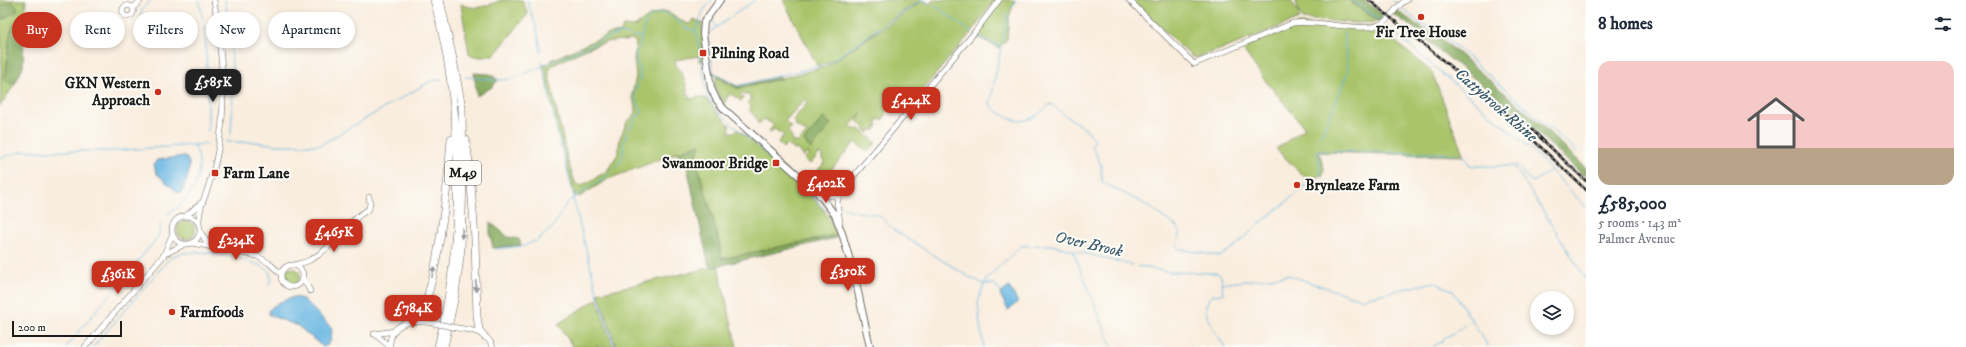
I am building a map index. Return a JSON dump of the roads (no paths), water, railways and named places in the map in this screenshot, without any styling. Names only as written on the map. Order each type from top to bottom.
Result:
[{"type":"highway","name":"M49","points":[[434,0],[448,60],[452,90],[455,137],[456,216],[449,293],[438,347]]},
{"type":"highway","name":"M49","points":[[440,0],[462,108],[470,170],[475,239],[477,316],[479,330],[484,336]]},
{"type":"highway","name":"M49","points":[[415,320],[422,312],[427,300],[443,220],[449,176],[452,90]]},
{"type":"highway","name":"M49","points":[[444,347],[455,295],[461,249],[463,198],[462,108]]},
{"type":"main road","points":[[720,0],[704,22],[704,46],[711,88],[716,99],[741,125],[817,192],[835,215],[842,233],[855,278],[870,347]]},
{"type":"street","points":[[133,8],[141,0]]},
{"type":"street","points":[[842,233],[838,208],[838,196],[973,35],[999,0]]},
{"type":"street","points":[[1129,0],[1194,64],[1293,23],[1305,21],[1359,26],[1377,25],[1385,20],[1398,5],[1407,0]]},
{"type":"street","points":[[164,255],[184,245],[192,243],[198,238],[202,203],[214,170],[221,135],[222,82],[218,18],[214,1]]},
{"type":"street","points":[[817,192],[829,196],[838,196]]},
{"type":"street","points":[[269,263],[287,266],[308,261],[326,250],[357,216],[369,209],[369,197]]},
{"type":"street","points":[[184,245],[176,241],[172,235],[171,228],[174,221],[195,210],[202,203]]},
{"type":"street","points":[[185,216],[193,218],[209,247]]},
{"type":"street","points":[[85,347],[164,255],[172,235]]},
{"type":"street","points":[[192,243],[253,255],[269,263],[281,274],[282,280],[286,285],[292,287],[298,285],[308,261]]},
{"type":"street","points":[[294,264],[303,275],[310,291],[298,285]]},
{"type":"street","points":[[281,274],[287,266]]},
{"type":"street","points":[[395,331],[374,334],[389,346],[395,331],[405,323],[415,320],[478,332],[484,336],[493,347]]},
{"type":"water","points":[[184,156],[189,163],[189,173],[182,192],[178,193],[156,173],[154,164],[157,160]]},
{"type":"water","points":[[1009,287],[1018,302],[1008,310],[1000,294]]},
{"type":"water","points":[[294,297],[303,299],[332,328],[331,340],[328,345],[323,347],[298,326],[269,315],[269,310],[274,305]]},
{"type":"waterway","points":[[142,12],[143,8],[151,0]]},
{"type":"waterway","points":[[199,0],[203,20]]},
{"type":"waterway","points":[[225,0],[230,33],[232,67],[231,134]]},
{"type":"waterway","points":[[527,0],[538,33],[541,52]]},
{"type":"waterway","points":[[712,0],[703,11],[696,31],[708,99],[718,111],[794,179],[826,211]]},
{"type":"waterway","points":[[755,0],[707,34],[713,72],[737,86],[827,64],[923,0]]},
{"type":"waterway","points":[[924,0],[930,4]]},
{"type":"waterway","points":[[1012,8],[1015,0]]},
{"type":"waterway","points":[[1125,0],[1129,4]]},
{"type":"waterway","name":"Cattybrook Rhine","points":[[1352,0],[1380,20]]},
{"type":"waterway","points":[[1392,0],[1397,4]]},
{"type":"waterway","points":[[934,5],[972,33]]},
{"type":"waterway","points":[[1401,8],[1421,24],[1438,31],[1577,152]]},
{"type":"waterway","points":[[494,249],[524,246],[538,240],[552,228],[567,203],[586,189],[605,178],[619,163],[623,155],[623,144],[626,135],[635,118],[641,114],[642,110],[635,96],[640,74],[636,56],[643,29],[650,17],[666,13],[686,28],[696,31]]},
{"type":"waterway","points":[[1000,47],[1004,38],[1008,13]]},
{"type":"waterway","points":[[711,17],[716,27]]},
{"type":"waterway","points":[[204,26],[208,81],[208,131]]},
{"type":"waterway","name":"Cattybrook Rhine","points":[[1386,26],[1529,147],[1586,207]]},
{"type":"waterway","points":[[1321,136],[1348,72],[1344,32]]},
{"type":"waterway","points":[[465,77],[498,80],[513,79],[609,37],[621,33],[629,35]]},
{"type":"waterway","points":[[975,35],[1001,47],[990,105],[1001,114],[1018,121],[1031,119],[1052,104],[1063,114],[1081,126],[1091,134],[1095,140],[1092,145],[1101,165],[1102,182],[1141,202],[1176,226],[1180,232],[1176,246],[1179,249],[1220,256],[1234,247],[1256,227]]},
{"type":"waterway","points":[[633,36],[641,38]]},
{"type":"waterway","points":[[542,61],[558,134],[574,196]]},
{"type":"waterway","points":[[226,142],[257,142],[277,145],[320,145],[431,81],[442,79]]},
{"type":"waterway","points":[[0,158],[24,151],[110,151],[208,144]]},
{"type":"waterway","points":[[167,214],[187,199],[195,185],[199,169],[199,160],[194,145]]},
{"type":"waterway","points":[[1321,175],[1317,151],[1326,151]]},
{"type":"waterway","points":[[1330,151],[1460,154],[1465,156],[1468,163],[1472,166],[1513,166],[1521,176],[1586,279]]},
{"type":"waterway","points":[[1514,167],[1517,165],[1533,182],[1550,171]]},
{"type":"waterway","points":[[1315,187],[1321,187],[1322,181]]},
{"type":"waterway","points":[[1259,224],[1303,186],[1310,186]]},
{"type":"waterway","points":[[573,198],[598,296],[615,347]]},
{"type":"waterway","points":[[841,207],[858,212],[879,215],[894,230],[969,277],[984,284],[994,284],[1002,293]]},
{"type":"waterway","points":[[66,347],[158,237],[161,223]]},
{"type":"waterway","name":"Over Brook","points":[[984,347],[978,302],[984,284],[989,276],[1021,246],[1051,245],[1132,265]]},
{"type":"waterway","points":[[1073,251],[1112,347]]},
{"type":"waterway","points":[[93,347],[170,258],[179,254],[191,252],[220,254],[235,257],[261,266],[269,271],[271,278],[269,285]]},
{"type":"waterway","name":"Over Brook","points":[[1137,266],[1170,272],[1218,273],[1221,276],[1223,294],[1212,295],[1206,308],[1209,321],[1225,347]]},
{"type":"waterway","points":[[1261,279],[1288,275],[1360,299],[1434,282],[1453,291],[1488,346]]},
{"type":"waterway","points":[[1221,284],[1260,279]]},
{"type":"waterway","points":[[1433,347],[1472,320]]},
{"type":"railway","points":[[1369,0],[1489,98],[1586,190]]},
{"type":"railway","points":[[1529,127],[1586,181]]},
{"type":"place","name":"Fir Tree House","points":[[1421,17]]},
{"type":"place","name":"Pilning Road","points":[[703,53]]},
{"type":"place","name":"GKN Western Approach","points":[[158,92]]},
{"type":"place","name":"Swanmoor Bridge","points":[[776,163]]},
{"type":"place","name":"Farm Lane","points":[[215,173]]},
{"type":"place","name":"Brynleaze Farm","points":[[1297,185]]},
{"type":"place","name":"Farmfoods","points":[[172,312]]}]
